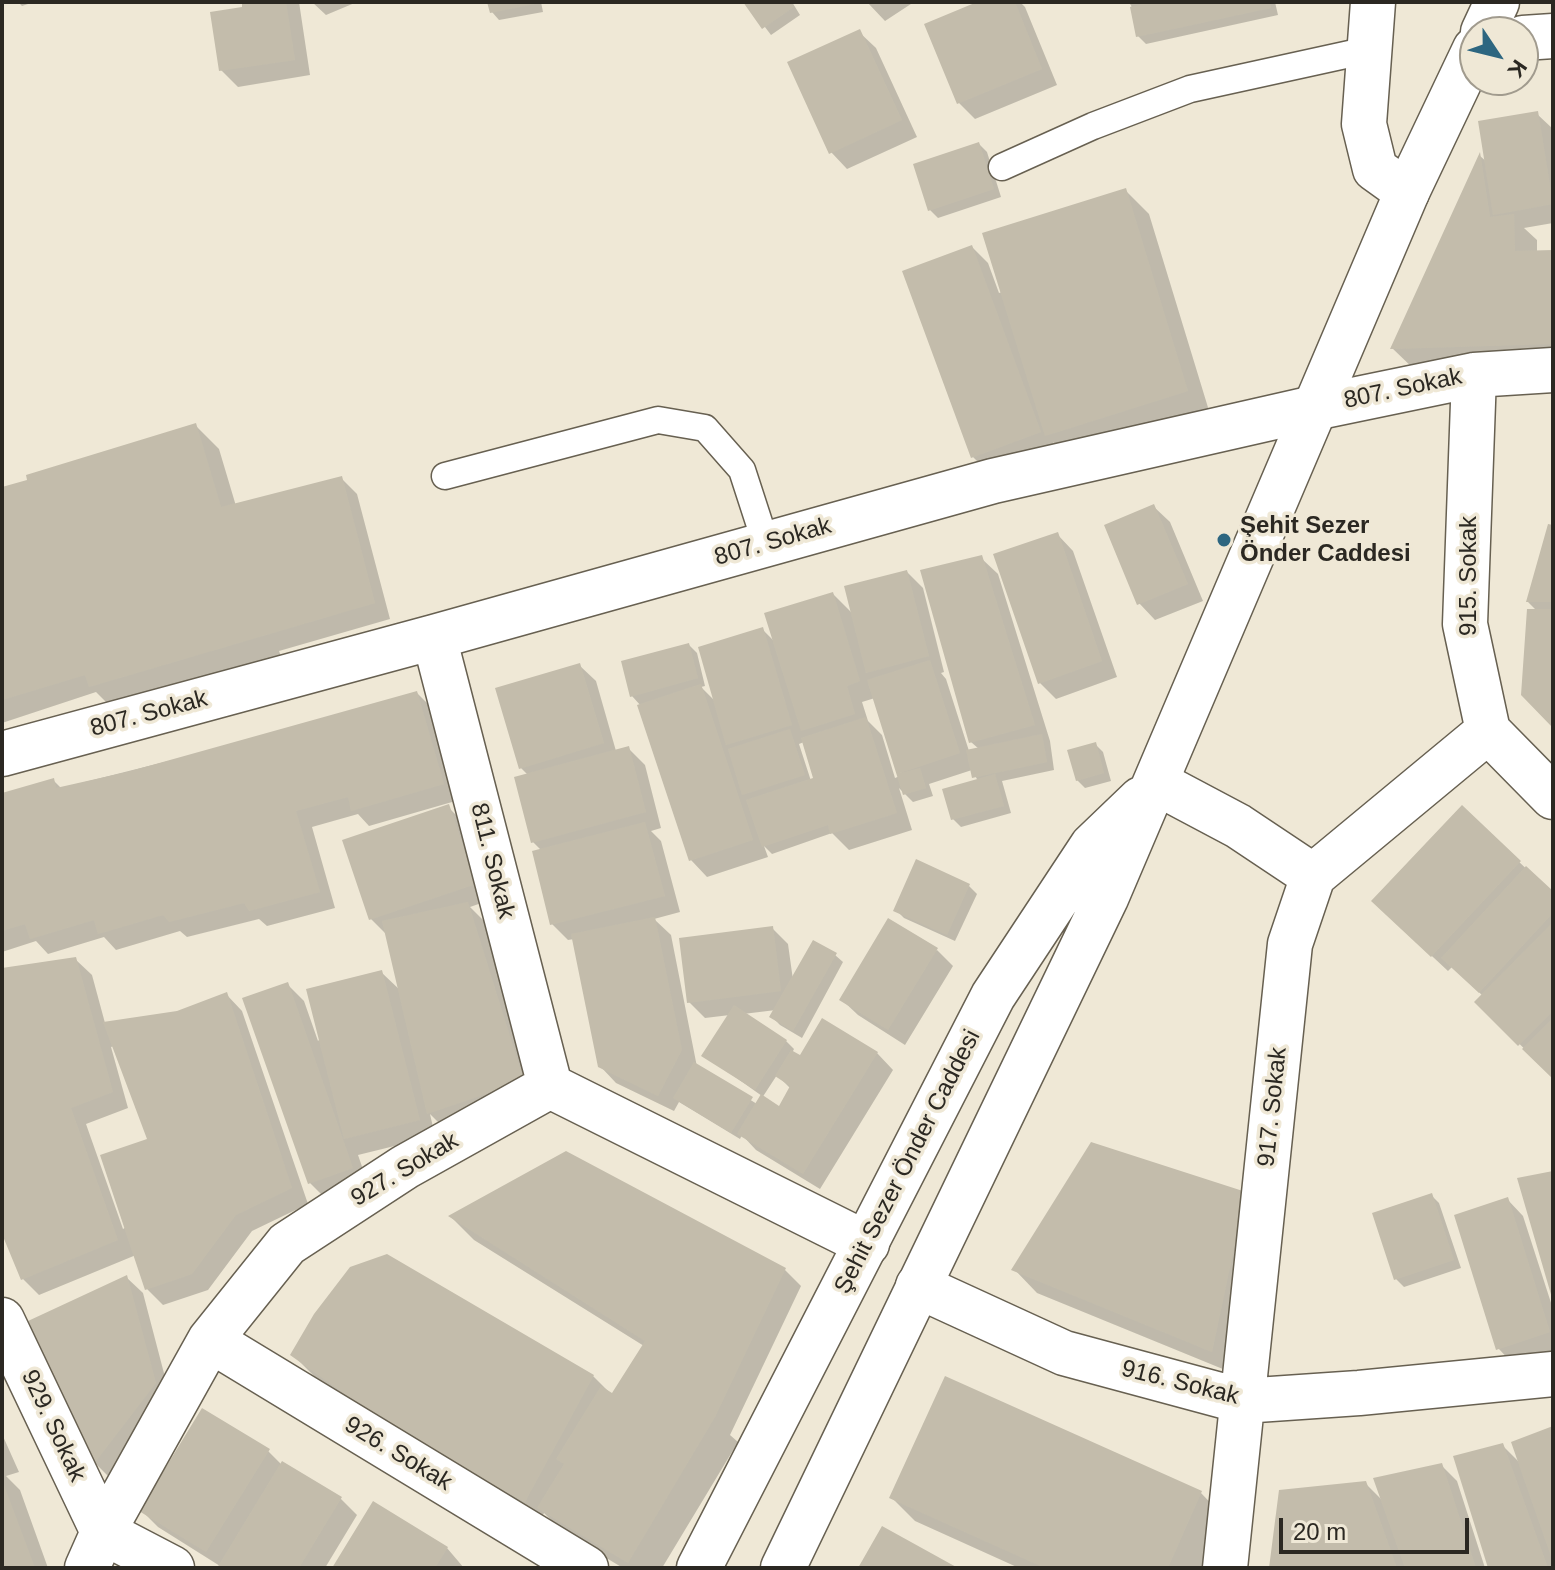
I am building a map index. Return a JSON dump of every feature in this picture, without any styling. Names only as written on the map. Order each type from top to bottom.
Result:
[{"type":"street","points":[[1373,2],[1364,124],[1375,169],[1407,192]]},
{"type":"street","name":"Şehit Sezer Önder Caddesi","points":[[783,1568],[1106,898],[1407,192],[1459,83]]},
{"type":"street","name":"807. Sokak","points":[[2,754],[993,481],[1474,375],[1553,370]]},
{"type":"street","name":"915. Sokak","points":[[1474,375],[1465,624],[1488,731]]},
{"type":"street","name":"811. Sokak","points":[[434,637],[550,1086]]},
{"type":"street","points":[[1157,783],[1238,826],[1313,876],[1488,731],[1553,797]]},
{"type":"street","name":"Şehit Sezer Önder Caddesi","points":[[699,1568],[993,996],[1092,846],[1157,783]]},
{"type":"street","name":"917. Sokak","points":[[1225,1568],[1290,944],[1313,876]]},
{"type":"street","points":[[550,1086],[867,1244]]},
{"type":"street","name":"927. Sokak","points":[[95,1550],[210,1340],[287,1244],[405,1167],[550,1086]]},
{"type":"street","name":"916. Sokak","points":[[918,1286],[1064,1353],[1242,1401],[1553,1374]]},
{"type":"street","name":"929. Sokak","points":[[2,1320],[95,1550]]},
{"type":"street","name":"926. Sokak","points":[[210,1340],[586,1568]]},
{"type":"street","points":[[95,1550],[172,1568]]},
{"type":"lane","points":[[1002,167],[1093,126],[1190,89],[1368,50]]},
{"type":"lane","points":[[445,476],[658,420],[705,428],[742,470],[766,544]]},
{"type":"building","points":[[242,2],[286,2],[295,60],[219,71],[210,12],[242,7]]},
{"type":"building","points":[[487,2],[539,2],[539,3],[490,13]]},
{"type":"building","points":[[743,2],[791,2],[794,7],[762,29]]},
{"type":"building","points":[[977,2],[1015,2],[1042,69],[957,104],[924,24]]},
{"type":"building","points":[[1153,2],[1270,2],[1271,8],[1136,37],[1130,7]]},
{"type":"building","points":[[860,29],[902,120],[829,154],[787,62]]},
{"type":"building","points":[[1538,111],[1553,204],[1493,215],[1478,121]]},
{"type":"building","points":[[979,142],[994,189],[928,211],[913,164]]},
{"type":"building","points":[[1480,152],[1490,217],[1514,214],[1515,251],[1553,250],[1553,344],[1390,349]]},
{"type":"building","points":[[1126,188],[1188,391],[1045,436],[982,233]]},
{"type":"building","points":[[972,245],[1041,432],[971,458],[902,271]]},
{"type":"building","points":[[196,423],[221,507],[342,476],[375,603],[89,687],[85,675],[2,700],[2,487],[27,480],[26,475]]},
{"type":"building","points":[[1154,504],[1188,584],[1137,605],[1104,525]]},
{"type":"building","points":[[1548,524],[1553,525],[1553,602],[1526,602]]},
{"type":"building","points":[[1058,532],[1102,661],[1038,684],[993,554]]},
{"type":"building","points":[[982,555],[1035,725],[969,743],[920,570]]},
{"type":"building","points":[[907,570],[929,656],[866,673],[844,586]]},
{"type":"building","points":[[833,592],[860,681],[847,686],[855,714],[801,731],[764,613]]},
{"type":"building","points":[[1527,609],[1553,609],[1553,728],[1521,695]]},
{"type":"building","points":[[763,627],[792,725],[726,745],[698,647]]},
{"type":"building","points":[[689,643],[698,678],[630,697],[621,661]]},
{"type":"building","points":[[930,660],[960,753],[900,773],[920,768],[926,788],[903,795],[867,680]]},
{"type":"building","points":[[580,663],[604,743],[519,769],[495,688]]},
{"type":"building","points":[[701,684],[753,840],[689,861],[637,705]]},
{"type":"building","points":[[417,691],[444,784],[351,811],[348,797],[296,811],[320,892],[249,911],[244,903],[169,922],[163,915],[98,934],[94,920],[30,939],[25,924],[2,931],[2,793],[54,778],[56,788],[127,772]]},
{"type":"building","points":[[866,717],[897,813],[830,834],[828,825],[762,847],[746,800],[813,778],[801,738]]},
{"type":"building","points":[[790,729],[805,775],[742,795],[728,749]]},
{"type":"building","points":[[1042,734],[1047,762],[972,778],[966,750]]},
{"type":"building","points":[[1096,742],[1104,773],[1076,781],[1067,750]]},
{"type":"building","points":[[629,746],[646,812],[531,843],[514,777]]},
{"type":"building","points":[[995,774],[1004,806],[951,820],[942,789]]},
{"type":"building","points":[[449,804],[476,884],[369,920],[342,840]]},
{"type":"building","points":[[1462,805],[1521,861],[1431,957],[1371,901]]},
{"type":"building","points":[[645,822],[665,896],[550,925],[532,851]]},
{"type":"building","points":[[916,859],[970,884],[947,935],[893,911]]},
{"type":"building","points":[[1526,866],[1553,891],[1553,913],[1479,993],[1441,958]]},
{"type":"building","points":[[468,902],[524,1081],[427,1114],[382,921]]},
{"type":"building","points":[[655,917],[682,1050],[658,1096],[598,1067],[571,934]]},
{"type":"building","points":[[888,918],[938,948],[888,1030],[839,1000]]},
{"type":"building","points":[[1553,922],[1553,1011],[1518,1046],[1474,1002]]},
{"type":"building","points":[[773,926],[781,991],[687,1003],[679,938]]},
{"type":"building","points":[[813,940],[837,953],[793,1031],[769,1017]]},
{"type":"building","points":[[76,957],[113,1092],[71,1108],[118,1240],[21,1280],[2,1234],[2,968]]},
{"type":"building","points":[[382,970],[420,1120],[344,1139],[306,989]]},
{"type":"building","points":[[288,982],[353,1168],[308,1184],[242,998]]},
{"type":"building","points":[[227,992],[292,1188],[236,1215],[192,1274],[145,1290],[100,1155],[147,1139],[103,1022],[177,1011]]},
{"type":"building","points":[[734,1005],[787,1040],[755,1090],[701,1056]]},
{"type":"building","points":[[822,1018],[878,1052],[803,1174],[737,1134],[761,1094],[779,1106],[790,1086],[775,1076],[791,1050],[800,1055]]},
{"type":"building","points":[[1553,1018],[1553,1079],[1522,1049]]},
{"type":"building","points":[[694,1062],[753,1097],[731,1133],[673,1098]]},
{"type":"building","points":[[1091,1142],[1246,1192],[1212,1352],[1011,1270]]},
{"type":"building","points":[[566,1151],[786,1268],[715,1417],[628,1563],[537,1508],[564,1464],[556,1459],[601,1386],[612,1393],[645,1341],[448,1216]]},
{"type":"building","points":[[1553,1171],[1553,1298],[1552,1298],[1517,1178]]},
{"type":"building","points":[[1432,1193],[1454,1260],[1394,1280],[1372,1213]]},
{"type":"building","points":[[1508,1197],[1550,1332],[1496,1350],[1454,1215]]},
{"type":"building","points":[[387,1254],[594,1375],[525,1502],[424,1450],[290,1355],[314,1314],[350,1267]]},
{"type":"building","points":[[127,1275],[156,1383],[93,1465],[28,1321]]},
{"type":"building","points":[[945,1376],[1202,1491],[1168,1568],[1045,1568],[889,1498]]},
{"type":"building","points":[[202,1408],[270,1449],[206,1552],[139,1511]]},
{"type":"building","points":[[1553,1426],[1553,1562],[1511,1442]]},
{"type":"building","points":[[1503,1443],[1548,1568],[1488,1568],[1453,1456]]},
{"type":"building","points":[[282,1461],[342,1497],[299,1568],[217,1568]]},
{"type":"building","points":[[1442,1463],[1476,1568],[1405,1568],[1373,1478]]},
{"type":"building","points":[[2,1480],[35,1568],[2,1568]]},
{"type":"building","points":[[1366,1481],[1397,1568],[1269,1568],[1279,1490]]},
{"type":"building","points":[[373,1501],[448,1547],[435,1568],[332,1568]]},
{"type":"building","points":[[882,1526],[958,1568],[858,1568]]},
{"type":"place","name":"Şehit Sezer Önder Caddesi","points":[[1224,540]]}]
